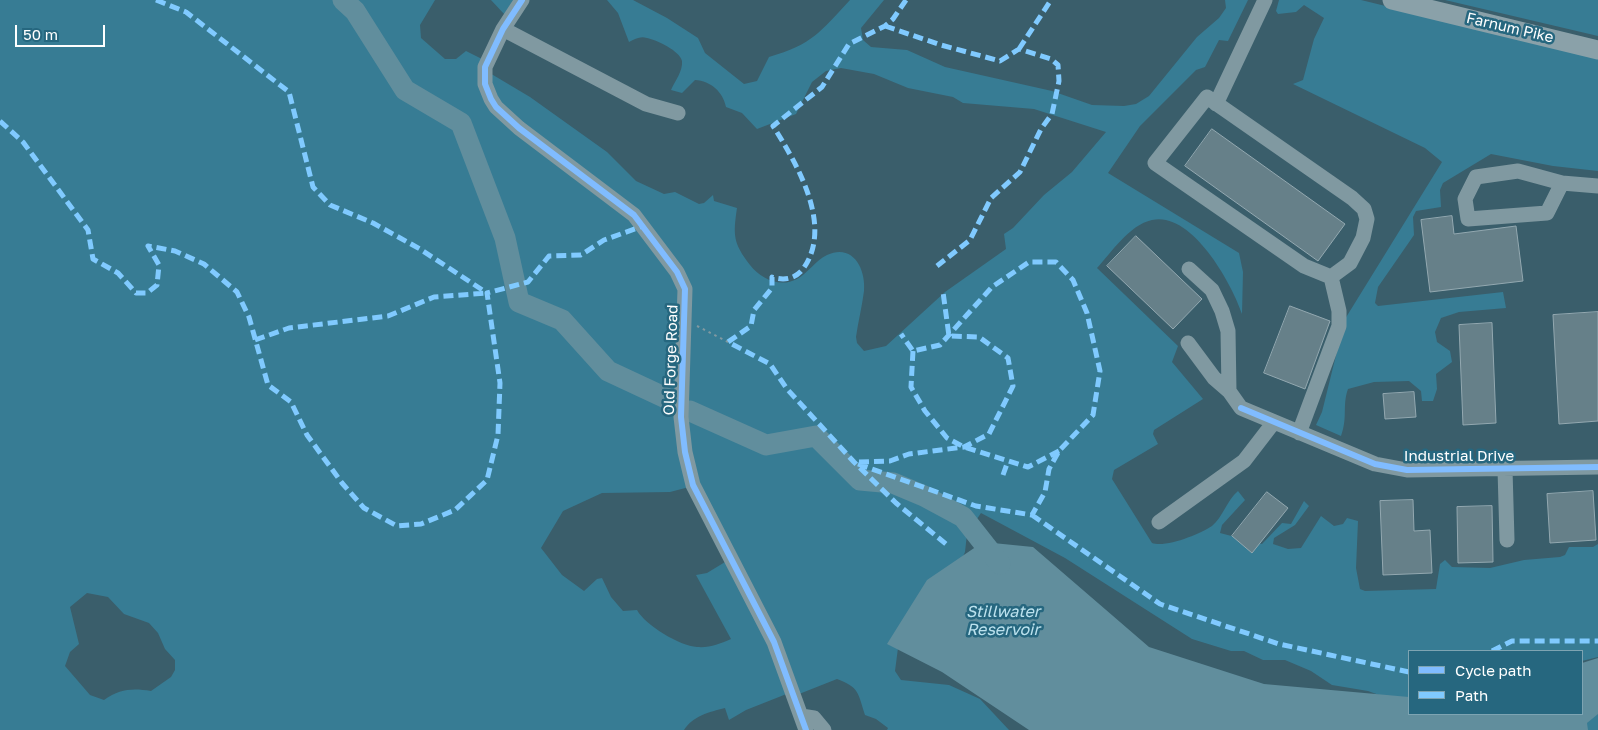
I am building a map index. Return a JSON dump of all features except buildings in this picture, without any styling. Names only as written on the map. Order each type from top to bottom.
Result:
[{"type":"main road","name":"Farnum Pike","points":[[1392,0],[1598,50]]},
{"type":"street","name":"Old Forge Road","points":[[522,0],[503,29],[484,67],[484,84],[496,107],[519,128],[634,215],[678,272],[685,289],[681,417],[685,452],[693,485],[774,642],[806,730]]},
{"type":"street","points":[[1216,104],[1265,0]]},
{"type":"street","points":[[503,29],[646,104],[678,113]]},
{"type":"street","points":[[1207,97],[1352,198],[1364,209],[1367,219],[1363,238],[1350,263],[1331,277],[1304,266],[1155,163],[1207,97]]},
{"type":"street","points":[[1562,183],[1547,212],[1468,219],[1465,199],[1476,177],[1518,171],[1562,183],[1598,186]]},
{"type":"street","points":[[1189,269],[1212,290],[1222,312],[1228,331],[1229,392]]},
{"type":"street","points":[[1299,433],[1338,326],[1339,311],[1331,277]]},
{"type":"street","points":[[1188,343],[1214,378],[1229,392]]},
{"type":"street","name":"Industrial Drive","points":[[1229,392],[1241,408],[1375,464],[1407,470],[1598,467]]},
{"type":"street","points":[[1159,522],[1244,461],[1274,422]]},
{"type":"street","points":[[1506,469],[1507,540]]},
{"type":"street","points":[[801,716],[814,718],[824,730]]},
{"type":"path","points":[[685,321],[728,342]]},
{"type":"shaded area","points":[[0,0],[435,0],[420,25],[421,38],[445,59],[456,59],[466,51],[486,61],[488,72],[530,97],[607,152],[636,181],[664,194],[675,192],[699,204],[704,203],[713,195],[714,201],[737,208],[735,232],[737,244],[754,270],[765,278],[784,283],[791,282],[827,255],[844,252],[851,255],[856,260],[863,274],[864,291],[856,337],[857,343],[864,351],[886,346],[945,292],[1006,249],[1004,234],[1013,228],[1044,195],[1072,172],[1106,132],[1034,109],[963,103],[953,97],[908,88],[874,74],[841,68],[826,71],[812,82],[796,114],[757,129],[742,113],[726,107],[719,92],[711,85],[695,80],[682,93],[671,90],[681,68],[682,61],[680,57],[668,46],[651,39],[644,37],[629,42],[618,13],[607,0],[633,0],[667,18],[698,38],[705,53],[744,84],[757,81],[769,57],[796,47],[814,36],[850,0],[884,0],[861,28],[863,40],[871,47],[907,50],[945,67],[1052,91],[1092,105],[1124,106],[1136,104],[1149,96],[1197,37],[1219,18],[1226,8],[1225,0],[1248,0],[1228,41],[1219,40],[1205,67],[1196,70],[1140,126],[1108,173],[1239,253],[1243,272],[1242,314],[1229,285],[1208,252],[1182,227],[1167,220],[1152,220],[1136,227],[1128,233],[1097,268],[1178,346],[1172,362],[1203,399],[1154,430],[1153,434],[1158,444],[1114,470],[1112,479],[1152,543],[1166,544],[1174,542],[1200,533],[1212,526],[1238,491],[1245,500],[1222,525],[1220,533],[1262,544],[1282,523],[1291,524],[1304,501],[1309,506],[1295,525],[1274,538],[1273,544],[1288,549],[1301,548],[1321,516],[1334,526],[1343,524],[1347,518],[1358,521],[1356,568],[1360,589],[1365,591],[1436,589],[1440,564],[1445,560],[1452,567],[1490,568],[1524,560],[1560,557],[1565,555],[1569,547],[1593,547],[1598,544],[1598,657],[1583,661],[1583,650],[1408,650],[1408,698],[1393,700],[1368,691],[1332,685],[1311,671],[1285,660],[1263,660],[1244,651],[1231,651],[1192,639],[1065,558],[981,513],[967,534],[965,552],[959,565],[898,648],[895,671],[901,680],[949,685],[980,699],[1009,730],[887,730],[888,728],[876,719],[865,715],[859,696],[854,688],[837,679],[794,696],[789,693],[746,710],[729,720],[725,708],[707,713],[692,721],[684,730],[0,730]],"holes":[[[693,486],[730,559],[707,573],[696,575],[731,639],[710,646],[697,647],[682,643],[664,634],[647,622],[637,610],[623,611],[611,597],[602,578],[597,579],[584,591],[562,575],[541,548],[563,511],[602,493],[670,492]],[[87,593],[108,597],[124,614],[149,623],[158,633],[165,649],[175,660],[175,670],[171,677],[151,691],[126,690],[104,700],[90,695],[65,666],[70,652],[79,644],[70,607]]]},
{"type":"shaded area","points":[[491,0],[516,0],[505,15]]},
{"type":"shaded area","points":[[1279,0],[1361,0],[1598,58],[1598,171],[1553,166],[1491,154],[1443,183],[1440,190],[1441,207],[1416,211],[1413,217],[1414,235],[1378,287],[1375,303],[1378,306],[1503,292],[1506,308],[1459,312],[1441,318],[1435,332],[1437,342],[1450,351],[1452,362],[1436,374],[1437,389],[1433,401],[1422,401],[1421,391],[1409,381],[1374,382],[1348,389],[1341,436],[1316,425],[1322,412],[1345,319],[1442,162],[1425,148],[1293,84],[1303,80],[1314,39],[1324,18],[1304,5],[1296,12],[1278,14],[1276,11]]},
{"type":"shaded area","points":[[1445,0],[1598,0],[1598,36]]},
{"type":"shaded area","points":[[1598,713],[1598,730],[1583,730],[1591,716]]},
{"type":"water","name":"Stillwater Reservoir","points":[[983,542],[1033,547],[1149,647],[1264,684],[1408,697],[1408,715],[1583,715],[1583,663],[1598,658],[1598,714],[1587,723],[1588,730],[1029,730],[942,672],[887,644],[927,580]]},
{"type":"waterway","points":[[343,0],[355,11],[405,90],[461,123],[505,238],[519,302],[562,320],[608,371],[668,399]]},
{"type":"waterway","points":[[690,411],[766,445],[816,436],[860,480],[893,483],[924,496],[963,517],[1000,564]]},
{"type":"marked path","points":[[156,0],[186,12],[289,92],[313,187],[330,205],[373,223],[420,249],[487,293]]},
{"type":"marked path","points":[[906,0],[893,19],[885,26],[849,44],[822,87],[773,126],[792,158],[809,196],[815,234],[812,252],[803,269],[793,277],[785,279],[772,277],[772,288],[754,310],[751,326],[728,342],[770,364],[787,389],[854,462],[896,503],[946,544]]},
{"type":"marked path","points":[[1019,49],[1051,0]]},
{"type":"marked path","points":[[885,26],[941,45],[1000,61],[1019,49],[1051,59],[1058,65],[1059,81],[1052,114],[1041,129],[1020,172],[991,198],[970,240],[937,266]]},
{"type":"marked path","points":[[0,121],[23,142],[88,230],[93,259],[118,273],[136,293],[147,293],[157,285],[159,265],[148,246],[175,251],[204,264],[237,292],[249,317],[268,385],[291,402],[307,435],[342,483],[364,508],[397,526],[421,524],[455,510],[487,480],[498,435],[500,383],[487,293],[528,282],[549,256],[581,255],[604,240],[643,226]]},
{"type":"marked path","points":[[858,464],[976,506],[1032,515],[1045,492],[1049,469],[1059,451],[1093,415],[1100,371],[1087,313],[1073,280],[1056,262],[1029,262],[992,287],[940,345],[913,351],[901,334]]},
{"type":"marked path","points":[[859,462],[890,461],[909,454],[964,447],[989,434],[1013,386],[1008,358],[979,337],[949,336],[943,292]]},
{"type":"marked path","points":[[255,340],[289,328],[388,316],[434,297],[487,293]]},
{"type":"marked path","points":[[913,351],[911,387],[925,411],[947,438],[964,447],[1028,467],[1059,451]]},
{"type":"marked path","points":[[1003,475],[1008,461]]},
{"type":"marked path","points":[[1032,515],[1160,604],[1279,644],[1408,672]]},
{"type":"marked path","points":[[1494,650],[1512,641],[1598,641]]},
{"type":"cycle path","points":[[522,0],[503,29],[485,67],[485,84],[496,107],[519,128],[634,215],[677,272],[685,289],[681,417],[685,452],[693,485],[774,642],[806,730]]},
{"type":"cycle path","points":[[1241,408],[1375,464],[1407,470],[1598,467]]}]
